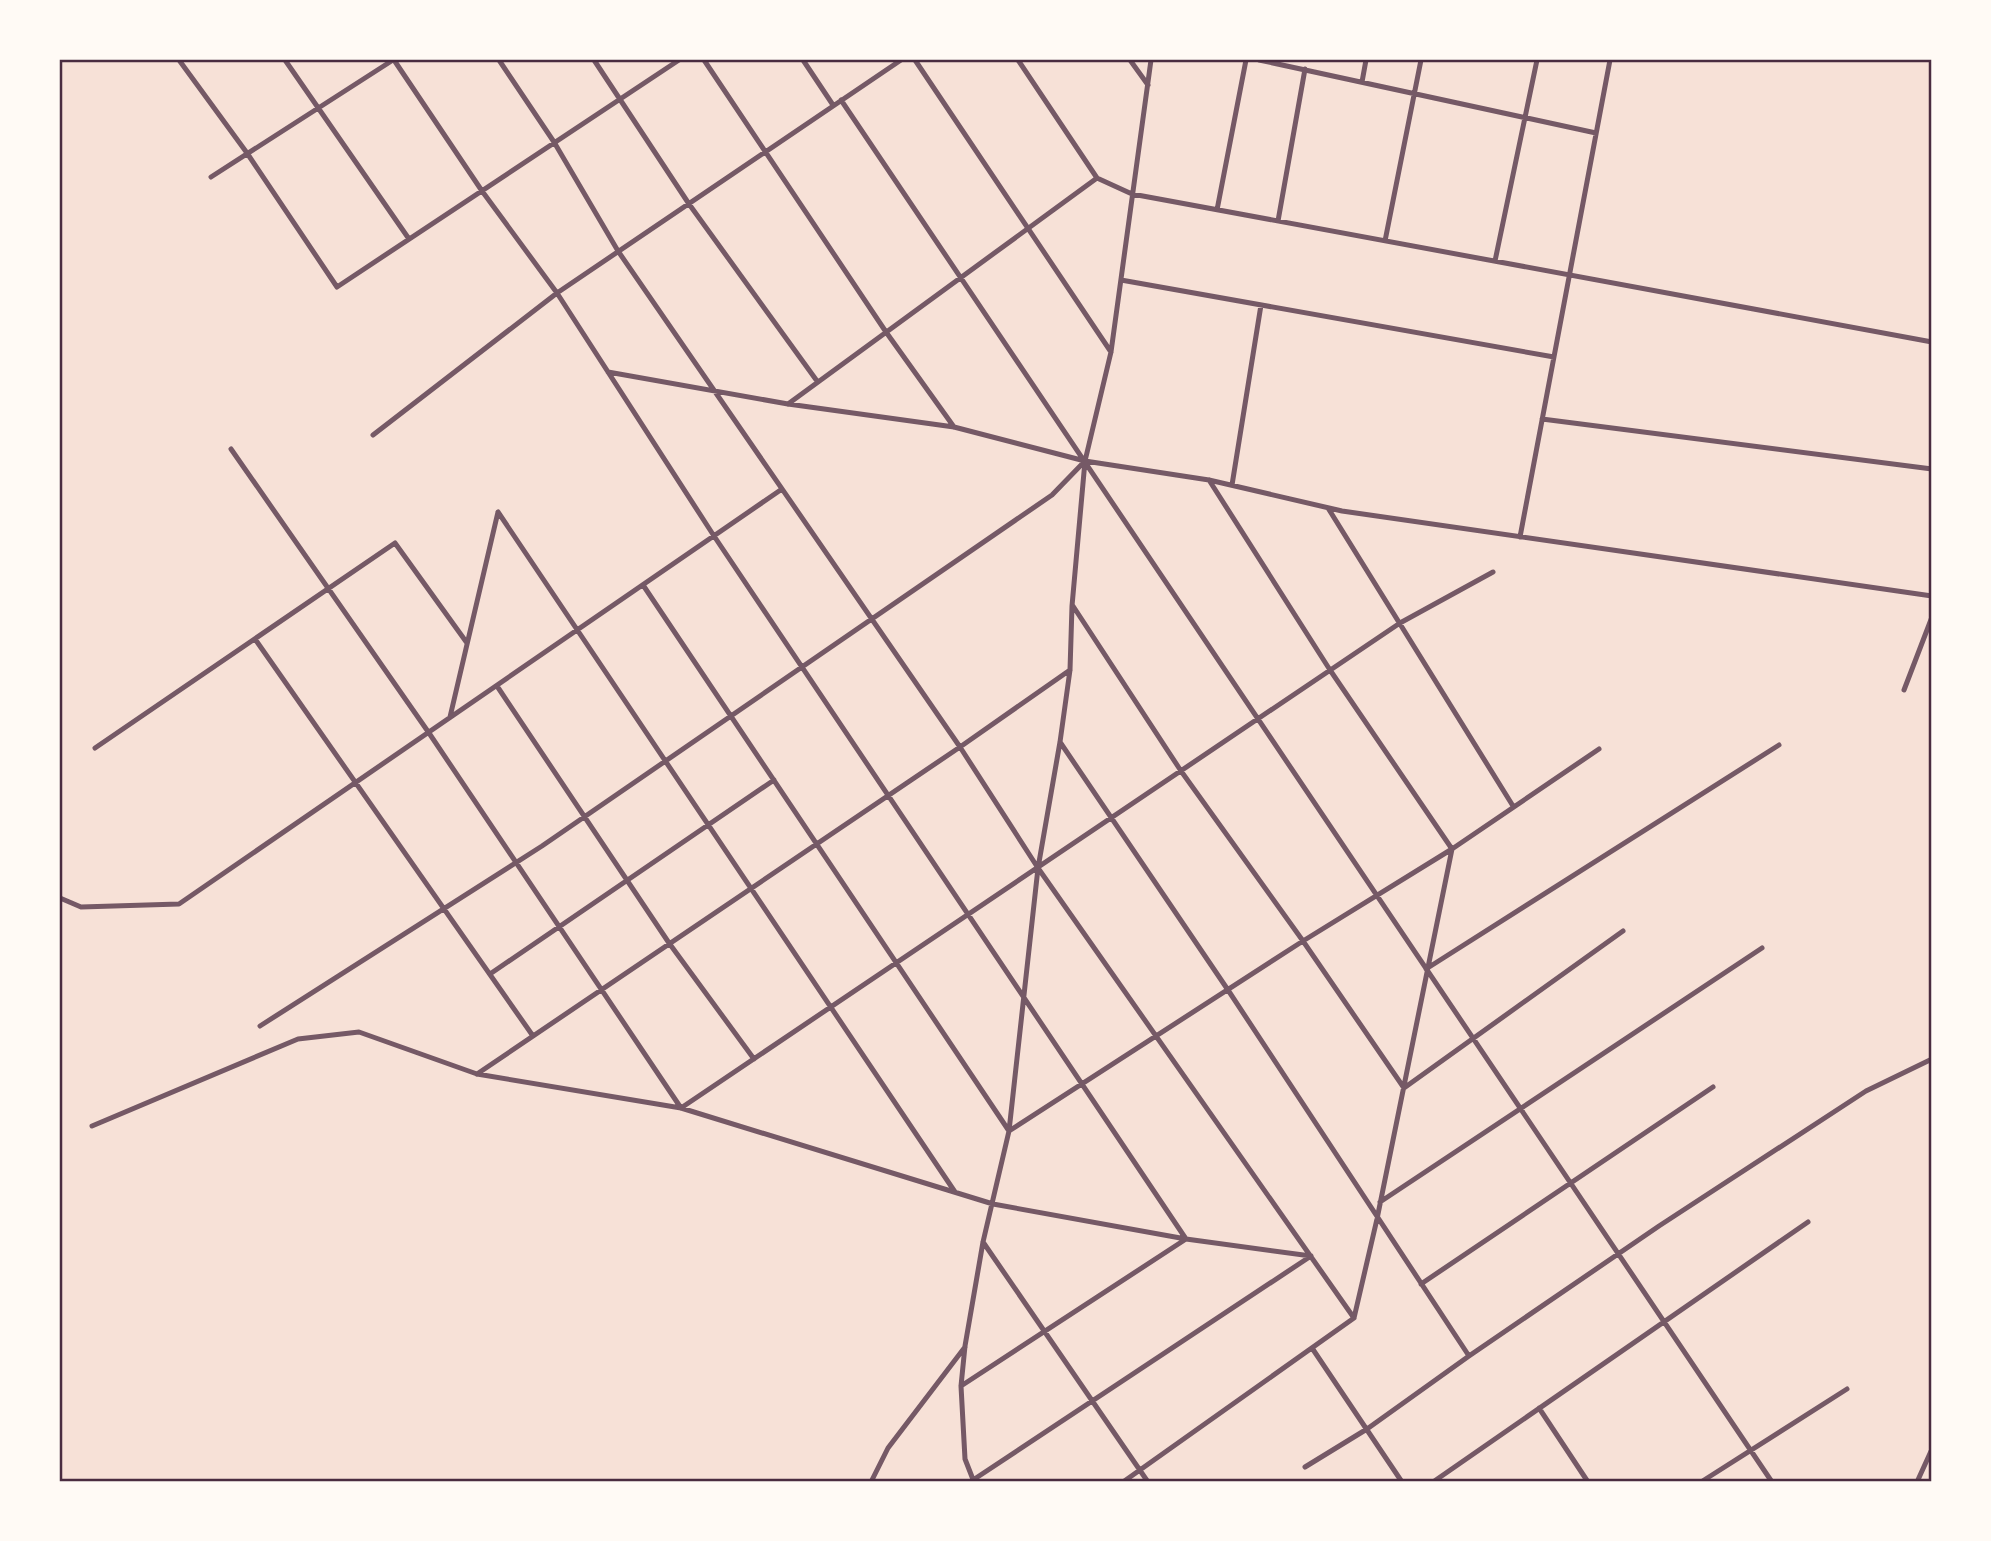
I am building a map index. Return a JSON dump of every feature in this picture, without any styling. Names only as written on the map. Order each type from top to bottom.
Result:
[{"type":"street","points":[[179,60],[247,153],[337,287],[679,60]]},
{"type":"street","points":[[285,60],[410,239]]},
{"type":"street","points":[[211,177],[394,60],[481,191],[557,293],[802,667],[1186,1239]]},
{"type":"street","points":[[499,60],[554,142],[618,251],[960,747],[1038,868],[1354,1318]]},
{"type":"street","points":[[594,60],[689,204],[817,381]]},
{"type":"street","points":[[704,60],[886,332],[954,427]]},
{"type":"street","points":[[803,60],[834,105]]},
{"type":"street","points":[[373,435],[557,293],[901,60]]},
{"type":"street","points":[[915,60],[1111,352]]},
{"type":"street","points":[[1018,60],[1097,178],[1132,194],[1931,342]]},
{"type":"street","points":[[1130,60],[1148,85]]},
{"type":"street","points":[[1151,60],[1111,352],[1085,461],[1069,670],[1060,742],[1038,868],[1009,1131],[983,1242],[965,1346],[961,1386],[965,1459],[974,1481],[1311,1256]]},
{"type":"street","points":[[1217,210],[1247,60]]},
{"type":"street","points":[[1259,60],[1596,133]]},
{"type":"street","points":[[1362,82],[1366,60]]},
{"type":"street","points":[[1385,241],[1421,60]]},
{"type":"street","points":[[1495,261],[1537,60]]},
{"type":"street","points":[[1520,537],[1610,60]]},
{"type":"street","points":[[1278,221],[1305,69]]},
{"type":"street","points":[[841,100],[1772,1482]]},
{"type":"street","points":[[788,404],[1097,178]]},
{"type":"street","points":[[1121,280],[1554,357]]},
{"type":"street","points":[[1232,485],[1261,305]]},
{"type":"street","points":[[608,372],[788,404],[954,427],[1085,461],[1209,480],[1328,508],[1931,596]]},
{"type":"street","points":[[1542,419],[1931,469]]},
{"type":"street","points":[[231,449],[429,733],[681,1108]]},
{"type":"street","points":[[260,1026],[516,862],[731,716],[1052,495],[1085,461]]},
{"type":"street","points":[[1123,1482],[1354,1318],[1377,1219],[1452,849],[1330,670],[1209,480]]},
{"type":"street","points":[[60,898],[81,907],[180,904],[782,489]]},
{"type":"street","points":[[1328,508],[1513,806]]},
{"type":"street","points":[[450,718],[498,512],[954,1192]]},
{"type":"street","points":[[95,748],[395,543],[467,643]]},
{"type":"street","points":[[681,1108],[1400,623],[1493,572]]},
{"type":"street","points":[[643,585],[1009,1131]]},
{"type":"street","points":[[1072,606],[1181,771],[1404,1088]]},
{"type":"street","points":[[1903,690],[1931,617]]},
{"type":"street","points":[[255,639],[533,1036]]},
{"type":"street","points":[[477,1074],[960,747],[1069,670]]},
{"type":"street","points":[[497,686],[669,943],[754,1059]]},
{"type":"street","points":[[1060,742],[1228,990],[1469,1356]]},
{"type":"street","points":[[1426,969],[1779,745]]},
{"type":"street","points":[[1009,1131],[1376,894],[1452,849],[1599,750]]},
{"type":"street","points":[[490,974],[774,780]]},
{"type":"street","points":[[1404,1088],[1623,932]]},
{"type":"street","points":[[1380,1202],[1762,948]]},
{"type":"street","points":[[92,1126],[298,1039],[359,1032],[477,1074],[681,1108],[993,1204],[1186,1239],[1311,1256]]},
{"type":"street","points":[[1305,1467],[1367,1429],[1619,1254],[1866,1091],[1931,1059]]},
{"type":"street","points":[[1421,1284],[1713,1087]]},
{"type":"street","points":[[1433,1482],[1808,1222]]},
{"type":"street","points":[[961,1386],[1186,1239]]},
{"type":"street","points":[[983,1242],[1147,1482]]},
{"type":"street","points":[[871,1482],[888,1448],[965,1346]]},
{"type":"street","points":[[1312,1348],[1402,1482]]},
{"type":"street","points":[[1701,1482],[1847,1390]]},
{"type":"street","points":[[1539,1408],[1588,1482]]},
{"type":"street","points":[[1917,1482],[1931,1449]]}]
